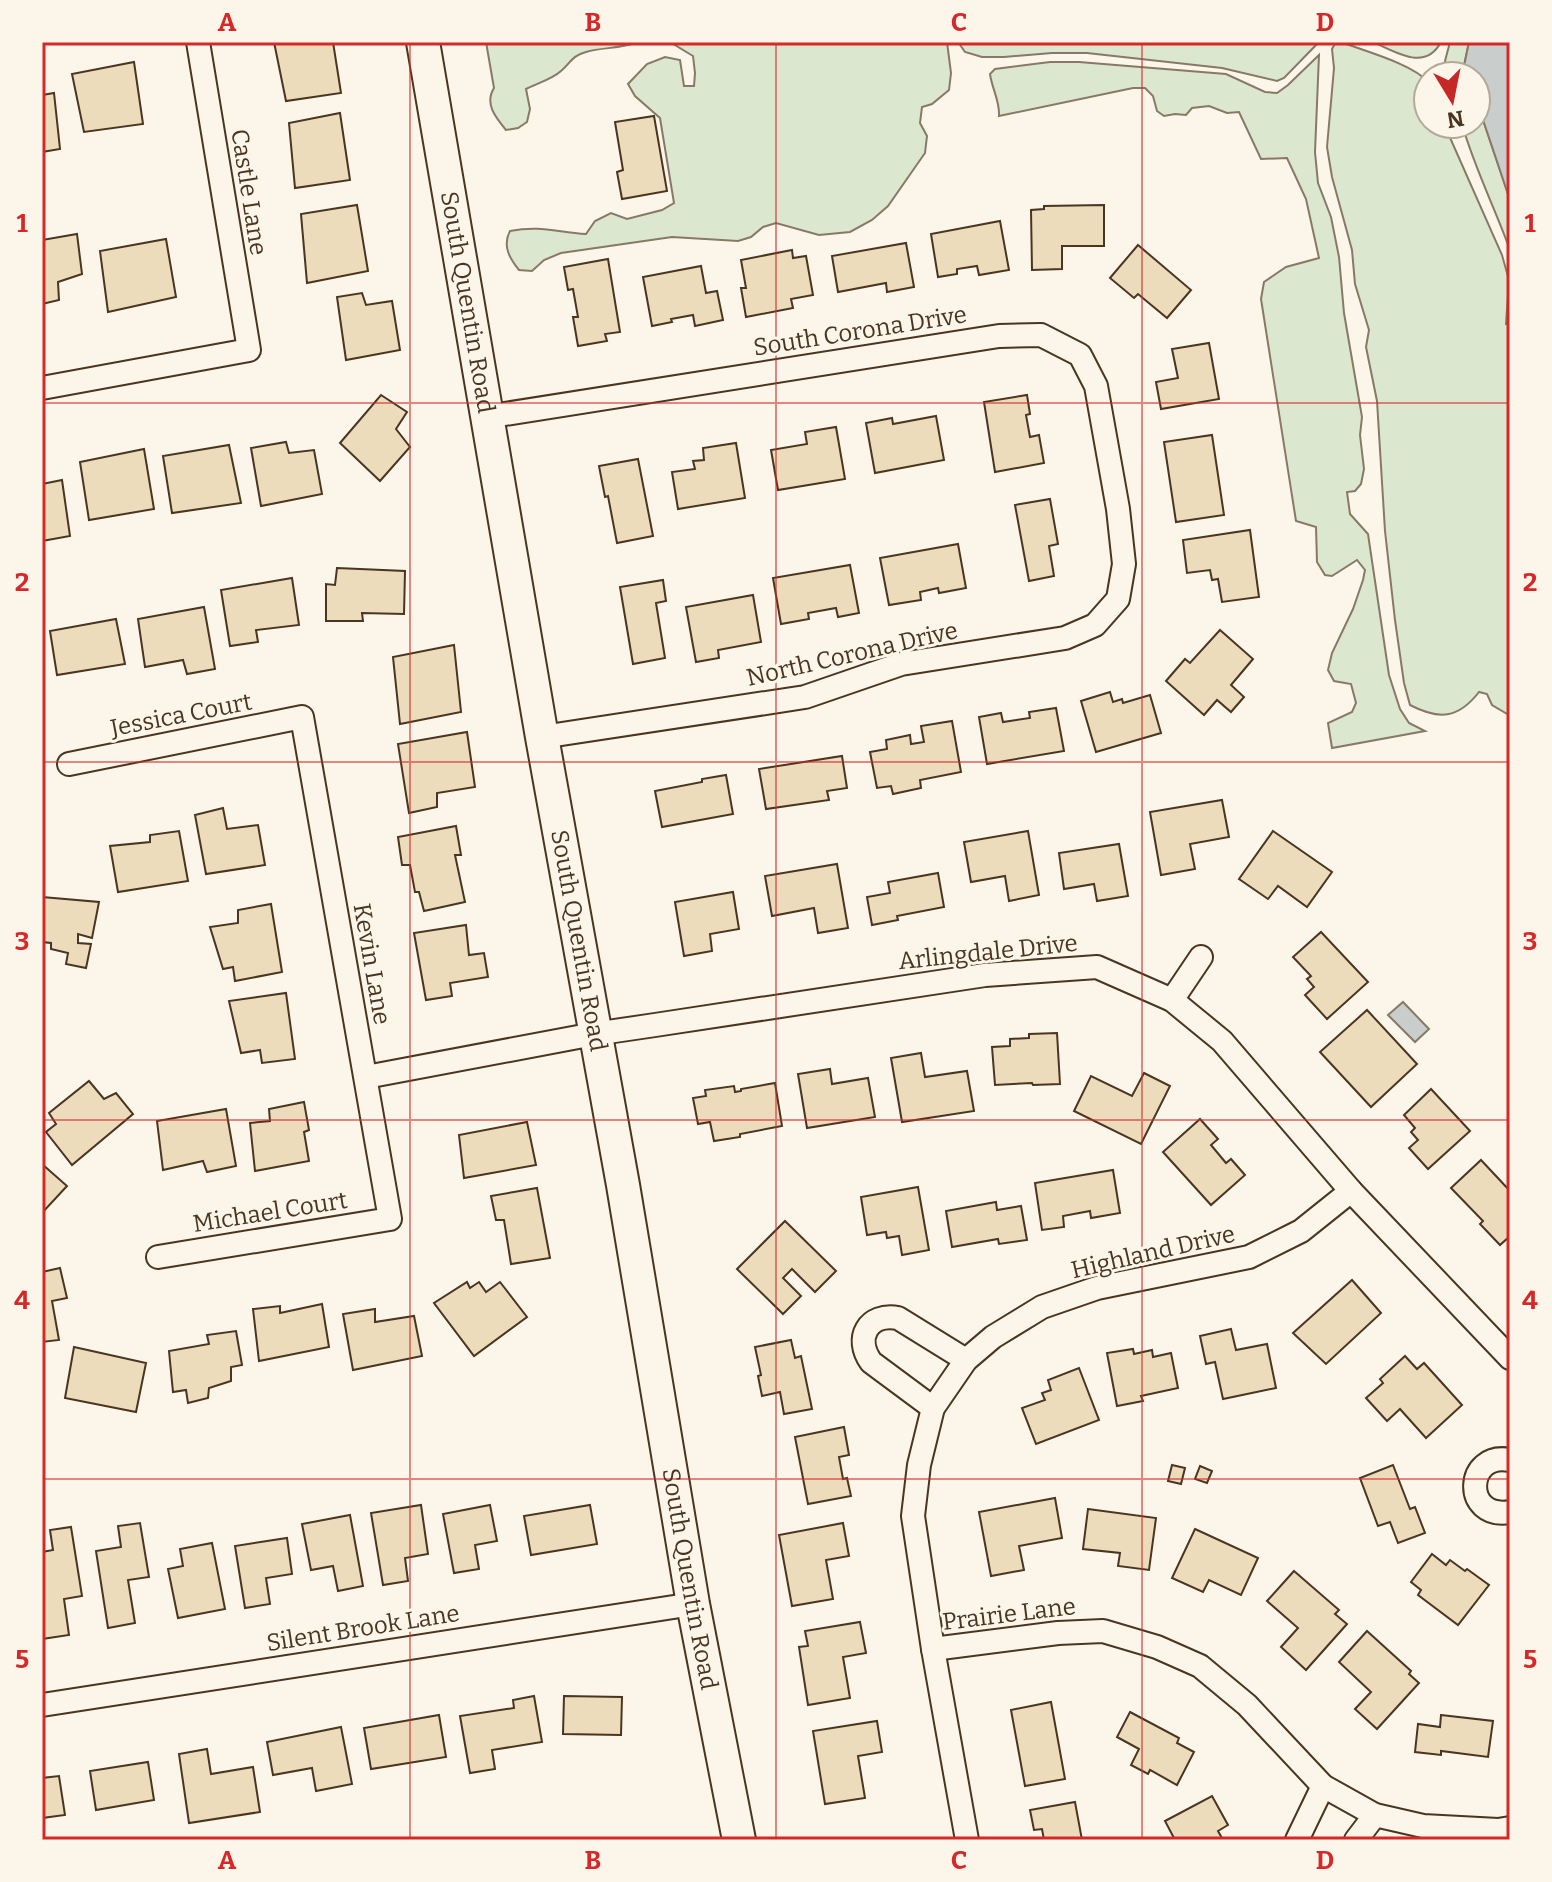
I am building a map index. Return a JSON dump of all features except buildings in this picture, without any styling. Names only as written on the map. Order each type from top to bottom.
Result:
[{"type":"main road","name":"South Quentin Road","points":[[423,42],[693,1604],[739,1840]]},
{"type":"street","name":"Castle Lane","points":[[42,388],[249,350],[198,42]]},
{"type":"street","name":"South Corona Drive","points":[[486,417],[999,336],[1041,335],[1080,355],[1096,386],[1118,509]]},
{"type":"street","name":"North Corona Drive","points":[[542,737],[805,697],[901,664],[1065,638],[1095,625],[1118,599],[1124,564],[1118,509]]},
{"type":"street","name":"Jessica Court","points":[[69,764],[302,717]]},
{"type":"street","name":"Kevin Lane","points":[[302,717],[390,1219]]},
{"type":"street","points":[[1172,1000],[1201,957]]},
{"type":"street","name":"Arlingdale Drive","points":[[366,1077],[594,1034],[985,975],[1097,967],[1172,1000],[1222,1041],[1351,1191],[1510,1358]]},
{"type":"street","name":"Highland Drive","points":[[967,1840],[913,1516],[919,1465],[933,1408],[966,1360],[993,1337],[1042,1307],[1097,1288],[1249,1257],[1301,1231],[1351,1191]]},
{"type":"street","name":"Michael Court","points":[[158,1257],[390,1219]]},
{"type":"street","points":[[933,1408],[871,1362],[863,1344],[864,1334],[870,1325],[888,1316],[898,1318],[966,1360]]},
{"type":"street","points":[[1510,1460],[1495,1459],[1486,1464],[1478,1472],[1475,1482],[1475,1493],[1487,1509],[1497,1513],[1510,1512]]},
{"type":"street","name":"Silent Brook Lane","points":[[42,1705],[693,1604]]},
{"type":"street","name":"Prairie Lane","points":[[933,1649],[1058,1633],[1103,1631],[1157,1647],[1200,1666],[1247,1705],[1323,1786],[1375,1815],[1423,1826],[1510,1828]]},
{"type":"street","points":[[1297,1840],[1323,1786]]},
{"type":"street","points":[[1356,1840],[1375,1815]]},
{"type":"green space","points":[[486,42],[637,42],[581,54],[557,74],[526,89],[530,109],[527,122],[518,128],[506,130],[491,105],[494,88]]},
{"type":"green space","points":[[670,42],[947,42],[951,73],[949,90],[932,104],[922,107],[920,123],[927,136],[925,153],[888,206],[872,220],[850,232],[819,235],[776,223],[738,241],[672,237],[561,253],[544,260],[532,271],[519,270],[507,247],[510,231],[539,229],[586,234],[595,221],[611,213],[627,219],[662,210],[674,203],[660,118],[635,96],[628,84],[647,64],[665,57],[680,60],[684,86],[694,86],[693,56]]},
{"type":"green space","points":[[958,42],[1318,43],[1284,78],[1277,81],[1222,68],[1087,53],[982,57],[965,52]]},
{"type":"green space","points":[[1336,42],[1341,42],[1412,70],[1412,140],[1451,140],[1502,255],[1509,280],[1506,324],[1510,323],[1509,715],[1492,705],[1487,694],[1479,692],[1456,712],[1439,715],[1420,710],[1410,705],[1404,683],[1385,531],[1377,401],[1366,347],[1369,330],[1355,284],[1352,250],[1327,147],[1334,68],[1332,49]]},
{"type":"green space","points":[[1373,42],[1441,42],[1434,51],[1419,58],[1400,54]]},
{"type":"green space","points":[[1450,42],[1469,42],[1465,60],[1445,60]]},
{"type":"green space","points":[[1319,55],[1315,152],[1318,183],[1331,217],[1339,257],[1344,313],[1362,417],[1360,435],[1364,469],[1361,484],[1355,491],[1347,492],[1350,514],[1368,534],[1389,675],[1400,709],[1409,723],[1425,731],[1332,748],[1328,723],[1352,712],[1356,703],[1351,684],[1334,681],[1328,670],[1365,570],[1357,560],[1332,576],[1325,575],[1317,562],[1316,527],[1296,521],[1261,299],[1264,282],[1286,267],[1319,258],[1306,199],[1287,158],[1261,159],[1239,112],[1227,113],[1209,106],[1192,108],[1186,115],[1164,116],[1157,111],[1153,96],[1145,88],[999,116],[990,74],[995,69],[1050,62],[1079,62],[1226,74],[1265,92],[1277,93]]},
{"type":"green space","points":[[1467,140],[1490,140],[1510,200],[1510,250]]},
{"type":"shaded area","points":[[1469,42],[1510,42],[1510,200],[1490,140],[1492,60],[1465,60]]},
{"type":"shaded area","points":[[1403,1002],[1429,1029],[1415,1042],[1388,1015]]}]
